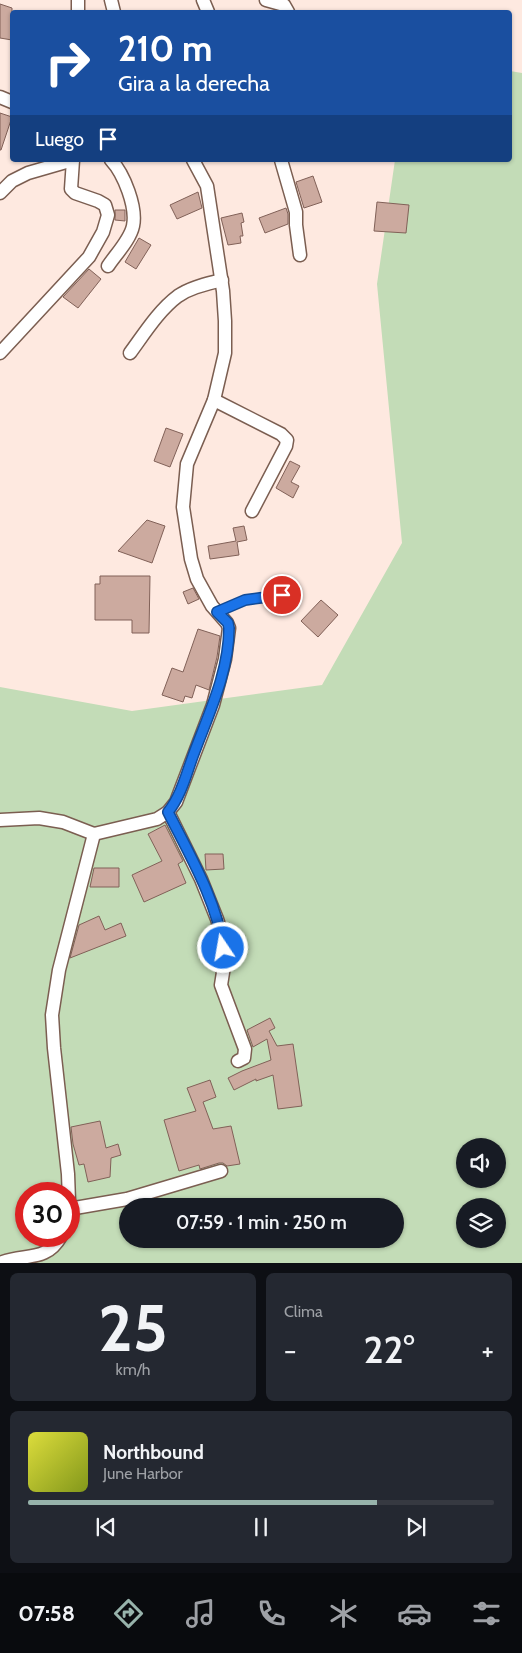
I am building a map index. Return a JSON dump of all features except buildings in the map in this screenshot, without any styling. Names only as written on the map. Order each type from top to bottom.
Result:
[{"type":"street","points":[[266,0],[284,5],[287,10]]},
{"type":"street","points":[[0,192],[12,182],[28,173],[66,162]]},
{"type":"street","points":[[0,352],[88,257],[103,232],[108,215],[105,205],[98,200],[76,194],[71,189],[73,162]]},
{"type":"street","points":[[108,266],[129,235],[133,225],[133,206],[127,187],[112,162]]},
{"type":"street","points":[[0,820],[38,818],[63,822],[94,834],[150,822],[168,812],[178,797],[213,705],[225,660],[229,628],[228,623],[217,612],[202,589],[191,560],[183,507],[187,464],[214,400],[225,353],[225,322],[222,280],[207,186],[194,162]]},
{"type":"street","points":[[282,162],[296,212],[300,255]]},
{"type":"street","points":[[130,353],[150,326],[178,296],[195,287],[222,280]]},
{"type":"street","points":[[214,400],[281,434],[287,440],[286,446],[252,511]]},
{"type":"street","points":[[168,812],[201,879],[222,935],[225,960],[221,985],[246,1050],[244,1058],[238,1061]]},
{"type":"street","points":[[68,1182],[52,1015],[57,977],[94,834]]},
{"type":"street","points":[[80,1207],[127,1200],[221,1171]]},
{"type":"street","points":[[0,1263],[41,1254],[52,1247]]},
{"type":"lane","points":[[217,612],[245,600],[282,595]]},
{"type":"green space","points":[[512,71],[522,73],[522,1263],[0,1263],[0,687],[132,711],[322,685],[402,543],[377,284],[395,162],[512,162]]},
{"type":"route","points":[[223,948],[222,935],[217,919],[201,879],[168,812],[176,802],[213,705],[225,660],[229,628],[228,623],[217,612],[245,600],[282,595]]}]
